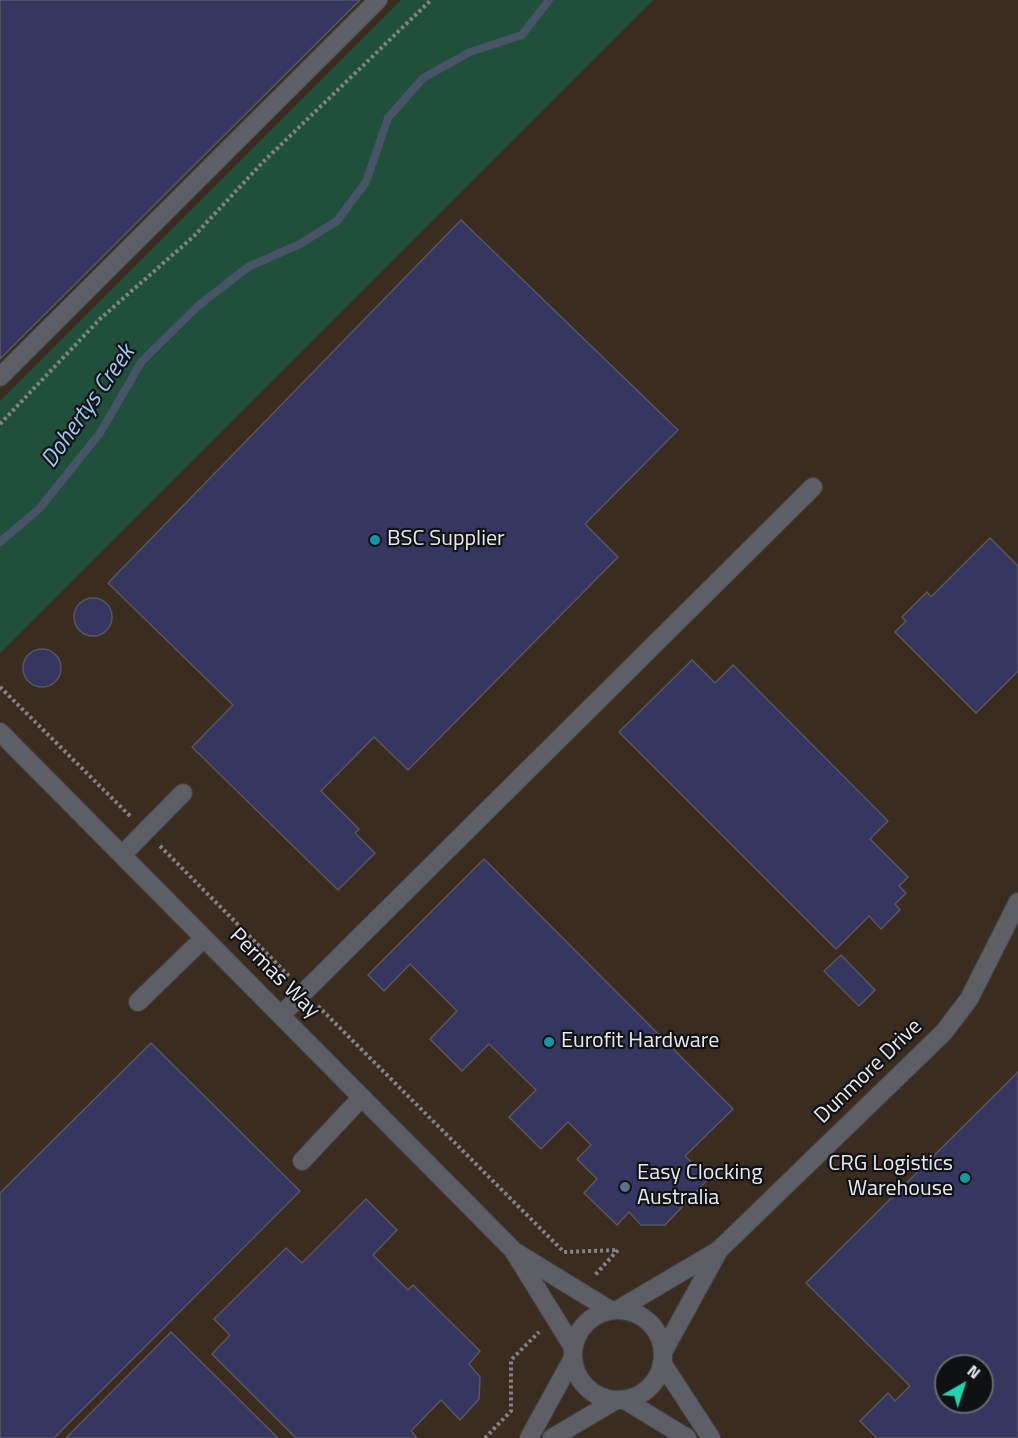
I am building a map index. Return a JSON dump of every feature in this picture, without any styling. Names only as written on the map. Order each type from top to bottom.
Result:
[{"type":"street","points":[[0,377],[378,0]]},
{"type":"street","points":[[281,1015],[813,487]]},
{"type":"street","name":"Permas Way","points":[[0,732],[513,1250],[573,1352]]},
{"type":"street","points":[[122,855],[183,793]]},
{"type":"street","name":"Dunmore Drive","points":[[614,1310],[719,1250],[945,1032],[969,999],[1018,902]]},
{"type":"street","points":[[138,1002],[204,938]]},
{"type":"street","points":[[302,1161],[362,1097]]},
{"type":"street","name":"Permas Way","points":[[513,1250],[614,1310]]},
{"type":"street","name":"Dunmore Drive","points":[[663,1357],[719,1250]]},
{"type":"street","points":[[528,1438],[573,1352],[579,1332],[588,1320],[614,1310],[635,1313],[649,1322],[659,1335],[663,1357],[711,1438]]},
{"type":"street","points":[[573,1352],[578,1376],[590,1390],[607,1399],[621,1400],[687,1438]]},
{"type":"street","points":[[552,1438],[621,1400],[642,1393],[650,1387],[660,1372],[663,1357]]},
{"type":"path","points":[[0,424],[101,318],[194,236],[264,161],[430,0]]},
{"type":"shaded area","points":[[0,0],[1018,0],[1018,1438],[0,1438]]},
{"type":"green space","points":[[401,0],[653,0],[0,653],[0,401]]},
{"type":"building","points":[[0,0],[360,0],[0,359]]},
{"type":"building","name":"BSC Supplier","points":[[461,220],[678,430],[585,524],[618,557],[408,770],[374,737],[321,791],[359,829],[355,833],[375,853],[338,890],[192,747],[233,705],[108,583]]},
{"type":"building","points":[[990,538],[1018,566],[1018,671],[976,713],[895,632],[906,621],[902,617],[927,592],[931,597]]},
{"type":"building","points":[[93,598],[107,603],[112,617],[107,631],[93,636],[79,631],[74,617],[79,603]]},
{"type":"building","points":[[42,649],[56,654],[61,668],[56,682],[42,687],[28,682],[23,668],[28,654]]},
{"type":"building","points":[[692,660],[715,683],[733,665],[888,821],[870,839],[908,877],[899,886],[906,893],[895,904],[900,910],[881,929],[869,916],[836,949],[619,732]]},
{"type":"building","name":"Eurofit Hardware","points":[[484,859],[733,1109],[685,1156],[708,1179],[665,1225],[641,1225],[629,1212],[617,1225],[584,1193],[597,1179],[577,1159],[591,1145],[568,1122],[541,1149],[509,1117],[536,1090],[489,1044],[462,1071],[430,1039],[457,1011],[410,964],[384,991],[368,975]]},
{"type":"building","points":[[841,955],[875,990],[859,1006],[824,971]]},
{"type":"building","points":[[151,1043],[300,1191],[54,1438],[0,1438],[0,1193]]},
{"type":"building","name":"CRG Logistics Warehouse","points":[[1018,1072],[1018,1438],[877,1438],[860,1421],[888,1393],[895,1401],[910,1386],[806,1283]]},
{"type":"building","points":[[366,1199],[397,1230],[373,1255],[408,1290],[413,1285],[480,1351],[469,1364],[480,1377],[479,1399],[460,1420],[441,1400],[411,1431],[417,1438],[296,1438],[212,1354],[230,1335],[214,1319],[286,1248],[302,1263]]},
{"type":"building","points":[[171,1332],[278,1438],[66,1438]]},
{"type":"waterway","name":"Dohertys Creek","points":[[0,542],[39,509],[100,433],[142,361],[198,306],[248,267],[300,244],[337,221],[366,182],[388,118],[423,78],[470,52],[522,35],[549,0]]},
{"type":"place","name":"BSC Supplier","points":[[375,540]]},
{"type":"place","name":"Eurofit Hardware","points":[[549,1042]]},
{"type":"place","name":"CRG Logistics Warehouse","points":[[965,1178]]},
{"type":"place","name":"Easy Clocking Australia","points":[[625,1187]]}]
